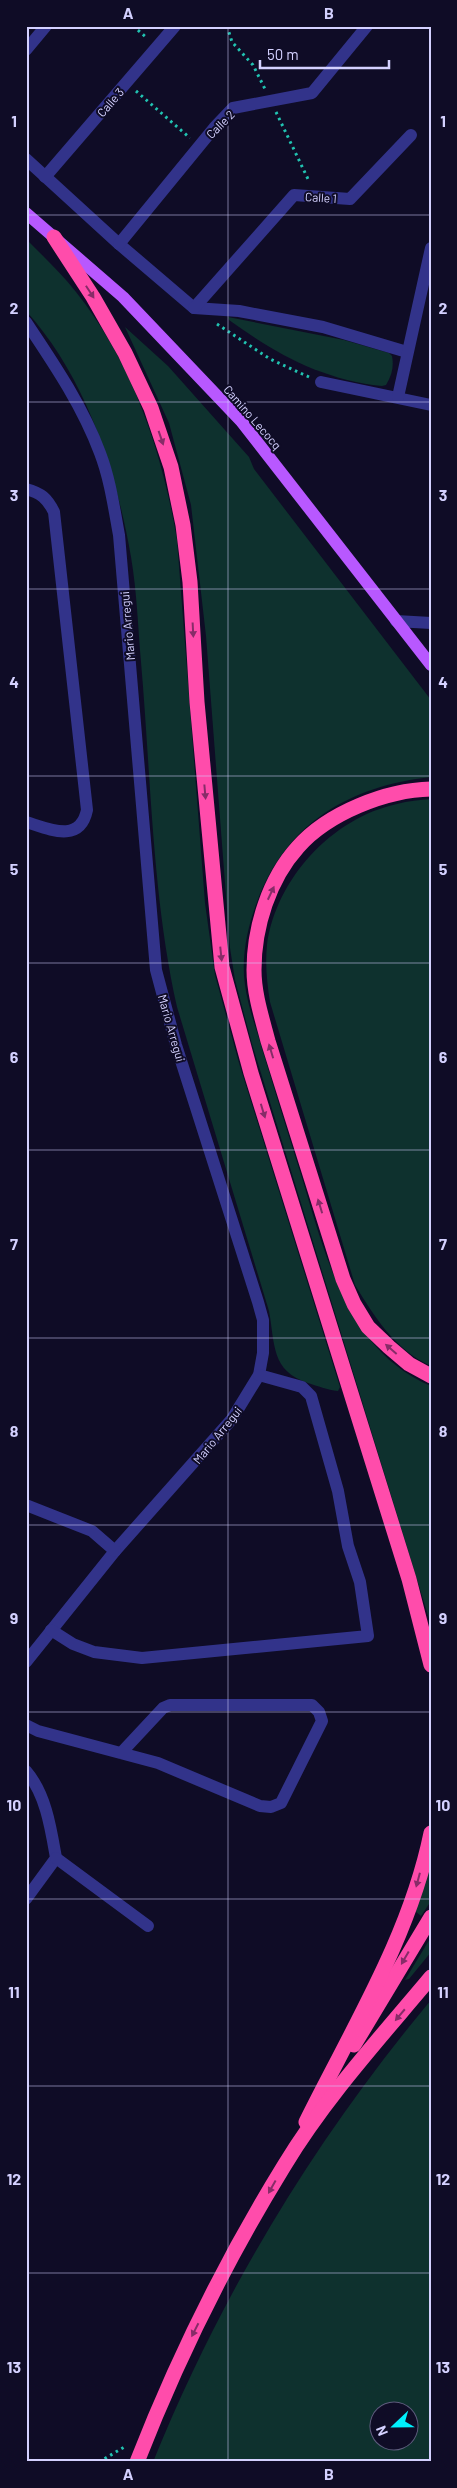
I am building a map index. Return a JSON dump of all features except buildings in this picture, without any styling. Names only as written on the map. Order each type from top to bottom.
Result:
[{"type":"highway","points":[[54,237],[93,297],[125,353],[151,408],[171,467],[183,525],[190,582],[199,722],[221,958],[226,986],[251,1073],[409,1579],[431,1665]]},
{"type":"highway","points":[[431,789],[397,792],[363,803],[348,811],[298,846],[280,874],[264,907],[256,940],[254,971],[258,1002],[268,1041],[343,1279],[368,1326],[409,1364],[431,1376]]},
{"type":"highway","points":[[137,2462],[188,2345],[284,2165],[395,1944],[414,1897],[431,1833]]},
{"type":"highway","points":[[284,2165],[431,1917]]},
{"type":"highway","points":[[284,2165],[336,2092],[431,1977]]},
{"type":"main road","name":"Camino Lecocq","points":[[26,213],[122,296],[241,421],[431,665]]},
{"type":"street","points":[[26,50],[46,26]]},
{"type":"street","name":"Calle 3","points":[[45,177],[175,26]]},
{"type":"street","name":"Calle 2","points":[[119,244],[199,145],[233,108],[312,93],[366,26]]},
{"type":"street","name":"Calle 1","points":[[194,308],[294,195],[350,199],[411,136]]},
{"type":"street","points":[[26,159],[119,244],[194,308],[239,311],[323,327],[407,352]]},
{"type":"street","points":[[398,397],[431,248]]},
{"type":"street","name":"Mario Arregui","points":[[26,322],[64,378],[77,404],[100,453],[110,491],[119,535],[156,970],[176,1045],[262,1320],[264,1352],[259,1375],[226,1427],[115,1551],[26,1662]]},
{"type":"street","points":[[321,382],[431,405]]},
{"type":"street","points":[[26,489],[40,493],[49,501],[54,512],[87,810],[85,819],[78,828],[68,832],[57,832],[26,822]]},
{"type":"street","points":[[396,621],[431,623]]},
{"type":"street","points":[[51,1630],[73,1644],[94,1652],[142,1658],[368,1636],[360,1582],[348,1546],[338,1491],[311,1396],[302,1387],[259,1375]]},
{"type":"street","points":[[26,1505],[92,1531],[115,1551]]},
{"type":"street","points":[[26,1725],[38,1731],[158,1763],[260,1806],[271,1807],[281,1803],[322,1721],[319,1712],[312,1705],[170,1705],[163,1708],[122,1753]]},
{"type":"street","points":[[26,1771],[33,1780],[51,1824],[56,1858],[26,1899]]},
{"type":"street","points":[[56,1858],[148,1926]]},
{"type":"path","points":[[126,83],[199,145]]},
{"type":"path","points":[[216,324],[270,360],[321,382]]},
{"type":"green space","points":[[26,239],[76,292],[114,349],[142,410],[163,474],[177,540],[205,903],[215,975],[239,1063],[340,1387],[338,1391],[323,1388],[296,1378],[281,1364],[277,1355],[269,1311],[177,1007],[162,922],[157,879],[136,597],[125,524],[107,459],[82,395],[66,365],[26,311]]},
{"type":"green space","points":[[228,317],[344,340],[389,353],[393,360],[391,374],[386,385],[382,386],[339,378],[283,354],[247,333],[229,320]]},
{"type":"green space","points":[[125,327],[168,366],[249,457],[254,469],[431,700],[431,777],[374,789],[324,813],[303,830],[285,850],[269,874],[257,902],[250,922],[244,954],[244,975],[246,994],[253,1019],[316,1224],[340,1289],[356,1319],[376,1346],[400,1369],[431,1386],[431,1625],[252,1044],[235,980],[230,948],[206,636],[191,505],[169,423]]},
{"type":"green space","points":[[431,799],[431,1366],[418,1359],[396,1342],[378,1320],[355,1285],[270,1002],[266,959],[267,945],[273,921],[282,897],[295,875],[311,855],[330,837],[373,811],[401,803]]},
{"type":"green space","points":[[431,1858],[431,1901],[421,1916],[415,1911]]},
{"type":"green space","points":[[431,1937],[431,1952],[409,1979],[405,1980]]},
{"type":"green space","points":[[431,2000],[431,2462],[153,2462],[209,2338],[240,2279],[274,2220],[348,2107]]}]
